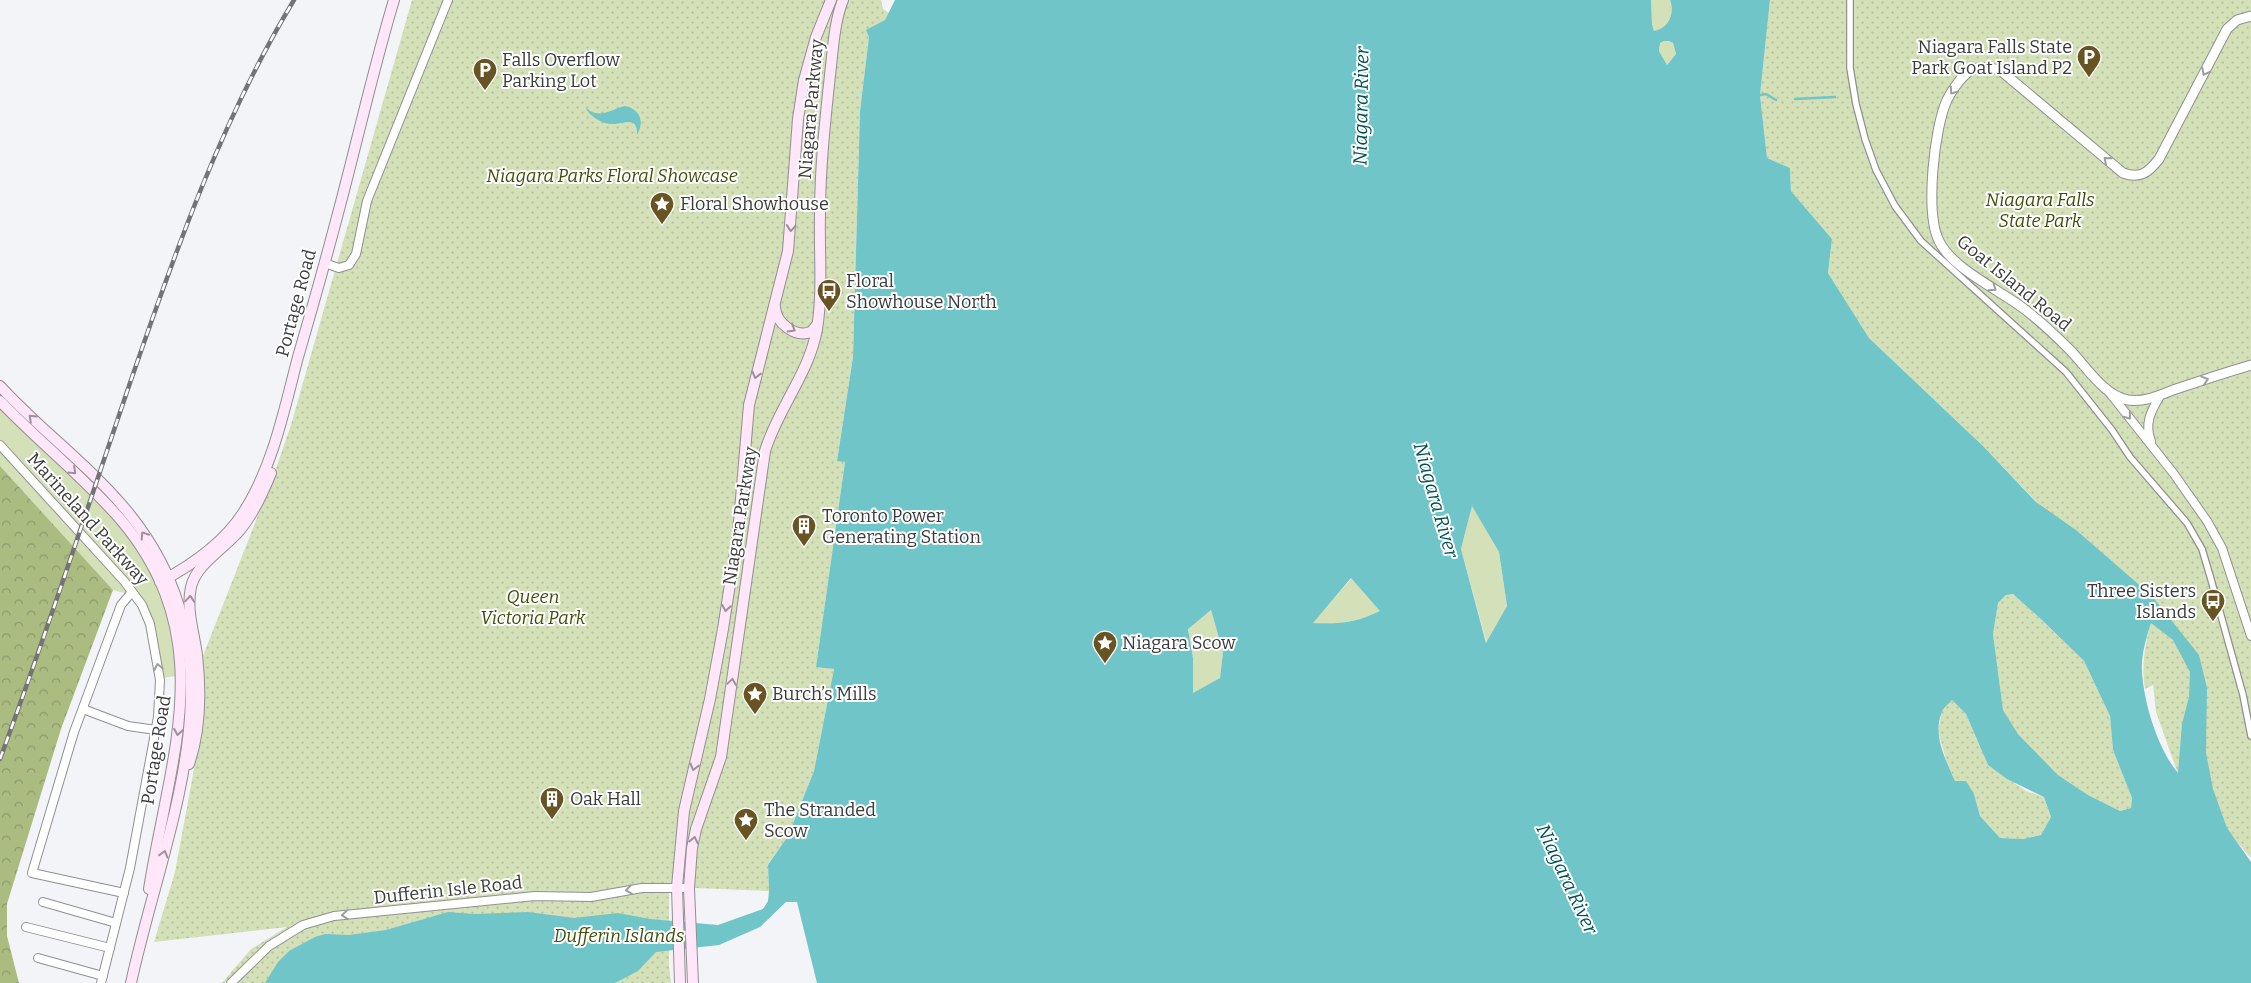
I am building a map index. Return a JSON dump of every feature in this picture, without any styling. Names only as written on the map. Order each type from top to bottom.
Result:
[{"type":"main road","name":"Portage Road","points":[[164,580],[212,547],[231,529],[243,513],[267,464],[324,263],[378,49],[394,0]]},
{"type":"main road","name":"Niagara Parkway","points":[[680,983],[677,887],[684,811],[710,699],[733,568],[749,406],[776,303],[791,235],[798,119],[804,80],[817,34],[830,0]]},
{"type":"main road","name":"Niagara Parkway","points":[[693,983],[689,920],[692,848],[696,829],[721,758],[765,451],[774,426],[808,360],[818,323],[822,147],[835,30],[843,0]]},
{"type":"main road","points":[[776,303],[776,312],[779,318],[787,327],[795,332],[803,334],[811,332],[818,323]]},
{"type":"main road","name":"Marineland Parkway","points":[[0,386],[120,503],[141,529],[164,580]]},
{"type":"main road","name":"Marineland Parkway","points":[[0,400],[117,516],[164,580]]},
{"type":"main road","points":[[177,800],[194,750],[199,709],[197,654],[189,604],[191,586],[200,569],[222,550],[241,529],[258,502],[272,471],[278,448],[283,411]]},
{"type":"main road","name":"Portage Road","points":[[130,983],[177,800],[189,730],[192,686],[186,632],[164,580]]},
{"type":"main road","name":"Portage Road","points":[[142,934],[156,848],[176,746],[182,701],[181,666],[164,580]]},
{"type":"street","points":[[324,263],[339,268],[349,265],[356,254],[366,201],[448,0]]},
{"type":"street","points":[[1850,0],[1850,68],[1856,104],[1865,139],[1876,170],[1895,206],[1921,241],[2072,379],[2112,430],[2130,457],[2187,523],[2202,549],[2243,695],[2251,736]]},
{"type":"street","name":"Goat Island Road","points":[[2251,16],[2237,20],[2227,29],[2159,159],[2147,173],[2140,176],[2123,173],[2000,70],[1982,67],[1964,75],[1947,100],[1936,143],[1932,178],[1935,231],[1939,242],[1953,259],[2026,310],[2068,348],[2104,387],[2152,445],[2207,521],[2222,548],[2251,636]]},
{"type":"street","name":"Goat Island Road","points":[[2104,387],[2128,400],[2142,400],[2160,396],[2251,365]]},
{"type":"street","points":[[2152,445],[2149,438],[2148,421],[2150,413],[2160,396]]},
{"type":"street","name":"Marineland Parkway","points":[[0,445],[132,592],[142,606],[150,624],[160,680],[156,730],[124,893]]},
{"type":"street","points":[[38,958],[102,980],[124,893],[32,873],[74,732],[121,606],[132,592]]},
{"type":"street","points":[[83,709],[128,726],[156,730]]},
{"type":"street","name":"Dufferin Isle Road","points":[[231,983],[269,946],[303,925],[334,916],[535,896],[591,897],[642,888],[689,888]]},
{"type":"street","points":[[44,902],[116,923]]},
{"type":"street","points":[[26,927],[110,948]]},
{"type":"green space","name":"Queen Victoria Park","points":[[412,0],[881,0],[883,9],[889,13],[869,37],[860,111],[853,357],[837,460],[845,462],[816,667],[834,669],[814,771],[788,836],[768,865],[769,891],[669,887],[669,965],[671,983],[222,983],[251,949],[287,927],[154,942],[175,872],[199,742],[201,661],[273,477],[291,425]]},
{"type":"green space","points":[[1651,0],[1670,0],[1672,10],[1670,20],[1664,28],[1654,31],[1652,24]]},
{"type":"green space","name":"Niagara Falls State Park","points":[[1770,0],[2251,0],[2251,858],[2178,774],[2156,712],[2153,685],[2145,689],[2144,655],[2151,622],[1984,447],[1869,338],[1828,273],[1832,239],[1791,191],[1790,168],[1767,158],[1760,95]]},
{"type":"green space","points":[[1664,41],[1673,43],[1676,54],[1667,65],[1659,51],[1660,43]]},
{"type":"green space","points":[[0,407],[80,483],[129,538],[148,569],[163,602],[173,638],[177,676],[161,678],[140,597],[113,590],[0,466]]},
{"type":"green space","points":[[0,466],[113,590],[61,729],[7,904],[7,936],[19,983],[0,983]]},
{"type":"green space","points":[[1472,505],[1499,552],[1507,606],[1487,644],[1461,549]]},
{"type":"green space","points":[[1352,578],[1381,611],[1347,622],[1312,623]]},
{"type":"green space","points":[[2013,594],[2084,661],[2110,716],[2113,750],[2132,798],[2131,808],[2120,811],[2088,795],[2058,775],[2018,734],[2003,711],[1993,634],[1998,603],[2006,595]]},
{"type":"green space","points":[[1211,610],[1223,652],[1220,678],[1193,694],[1193,658],[1188,628]]},
{"type":"green space","points":[[1952,700],[1966,714],[1988,765],[2026,791],[2044,797],[2051,817],[2041,835],[2023,839],[2000,838],[1980,816],[1974,794],[1955,781],[1946,760],[1938,731],[1942,711]]},
{"type":"water","name":"Niagara River","points":[[895,0],[1651,0],[1654,31],[1664,27],[1670,20],[1672,10],[1670,0],[1770,0],[1760,95],[1767,158],[1790,168],[1791,191],[1832,239],[1828,273],[1869,338],[1984,447],[2036,502],[2076,530],[2152,596],[2199,655],[2207,688],[2206,753],[2213,789],[2227,828],[2251,862],[2251,983],[817,983],[797,902],[786,902],[760,927],[719,945],[656,952],[638,971],[615,983],[265,983],[278,962],[289,951],[315,937],[325,934],[349,935],[386,930],[448,912],[474,914],[528,912],[574,918],[618,913],[650,919],[718,925],[763,909],[768,901],[768,865],[788,836],[814,771],[834,669],[816,667],[845,462],[837,461],[853,357],[860,111],[869,37],[866,30],[885,20]],"holes":[[[1664,41],[1673,43],[1676,54],[1667,65],[1659,51],[1660,43]],[[1472,506],[1499,552],[1507,606],[1486,643],[1461,549]],[[1351,578],[1380,611],[1363,618],[1340,623],[1313,623]],[[2013,594],[2084,661],[2110,716],[2113,750],[2132,798],[2131,808],[2120,811],[2088,795],[2058,775],[2018,734],[2003,710],[1993,634],[1998,603],[2006,595]],[[1211,610],[1223,652],[1220,678],[1193,693],[1193,658],[1188,629]],[[2151,623],[2173,640],[2190,672],[2189,697],[2182,724],[2178,773],[2164,752],[2149,712],[2143,685],[2142,666]],[[1952,700],[1966,714],[1988,765],[2007,779],[2044,797],[2051,817],[2041,835],[2023,839],[2000,838],[1980,816],[1974,794],[1966,781],[1955,781],[1944,756],[1939,738],[1939,721],[1943,711]]]},
{"type":"water","points":[[625,106],[634,110],[640,117],[641,125],[637,135],[637,129],[633,123],[610,124],[602,122],[587,111],[585,107],[595,113],[604,113]]},
{"type":"waterway","points":[[1760,95],[1766,94],[1776,100]]},
{"type":"waterway","points":[[1795,99],[1835,97]]},
{"type":"railway","points":[[0,759],[147,334],[183,236],[222,139],[244,92],[294,0]]},
{"type":"place","name":"Niagara Falls State Park Goat Island P2","points":[[2089,78]]},
{"type":"place","name":"Falls Overflow Parking Lot","points":[[485,91]]},
{"type":"place","name":"Floral Showhouse","points":[[662,225]]},
{"type":"place","name":"Floral Showhouse North","points":[[829,312]]},
{"type":"place","name":"Toronto Power Generating Station","points":[[804,547]]},
{"type":"place","name":"Three Sisters Islands","points":[[2213,622]]},
{"type":"place","name":"Niagara Scow","points":[[1105,664]]},
{"type":"place","name":"Burch’s Mills","points":[[755,715]]},
{"type":"place","name":"Oak Hall","points":[[552,820]]},
{"type":"place","name":"The Stranded Scow","points":[[746,841]]},
{"type":"park label","name":"Niagara Parks Floral Showcase","points":[[612,176]]},
{"type":"park label","name":"Dufferin Islands","points":[[619,936]]}]
